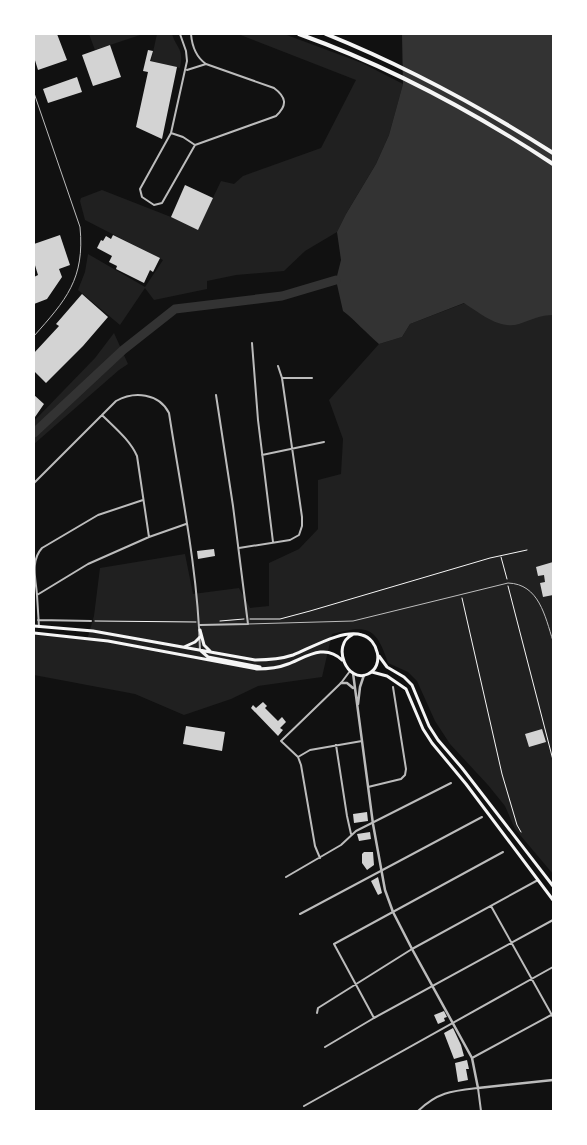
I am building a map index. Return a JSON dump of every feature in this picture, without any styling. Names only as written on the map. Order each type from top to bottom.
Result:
[{"type":"highway","points":[[300,34],[376,66],[433,93],[493,126],[553,164]]},
{"type":"highway","points":[[326,34],[356,46],[438,86],[553,153]]},
{"type":"main road","points":[[34,626],[93,631],[255,660],[275,659],[292,655],[323,641],[360,634],[366,636],[372,641],[378,655],[387,667],[412,685],[429,726],[438,740],[462,768],[553,886]]},
{"type":"main road","points":[[200,630],[204,645],[213,652]]},
{"type":"main road","points":[[34,633],[108,640],[248,668],[266,669],[287,664],[321,651],[332,652],[352,672],[364,675],[371,672],[377,663],[378,655]]},
{"type":"main road","points":[[344,662],[342,644],[346,638],[352,635]]},
{"type":"main road","points":[[184,647],[195,642],[200,637]]},
{"type":"main road","points":[[200,650],[208,657],[266,669]]},
{"type":"main road","points":[[371,672],[387,676],[406,689],[423,729],[432,743],[466,784],[553,900]]},
{"type":"street","points":[[180,34],[186,52],[186,70],[171,133],[140,190],[142,198],[154,204],[162,203],[195,145],[276,116],[282,111],[284,101],[281,94],[274,88],[206,64],[200,59],[195,52],[191,34]]},
{"type":"street","points":[[186,70],[206,64]]},
{"type":"street","points":[[171,133],[183,137],[195,145]]},
{"type":"street","points":[[252,343],[262,454],[273,543]]},
{"type":"street","points":[[238,548],[290,540],[299,535],[302,526],[282,378],[278,366]]},
{"type":"street","points":[[282,378],[312,378]]},
{"type":"street","points":[[34,483],[116,400],[125,396],[141,394],[151,397],[164,405],[169,413],[186,524],[200,625],[200,650]]},
{"type":"street","points":[[200,625],[248,624],[216,395]]},
{"type":"street","points":[[102,415],[134,448],[139,463],[148,537]]},
{"type":"street","points":[[262,454],[324,442]]},
{"type":"street","points":[[39,627],[34,563],[42,548],[98,515],[144,500]]},
{"type":"street","points":[[38,596],[88,564],[148,537],[186,524]]},
{"type":"street","points":[[38,620],[91,621]]},
{"type":"street","points":[[320,858],[315,846],[302,765],[298,757],[281,741],[352,672]]},
{"type":"street","points":[[352,672],[373,824],[385,890],[393,912],[412,949],[472,1058],[481,1111]]},
{"type":"street","points":[[357,708],[364,675]]},
{"type":"street","points":[[341,683],[352,685],[354,689]]},
{"type":"street","points":[[368,787],[401,779],[405,775],[406,769],[393,687]]},
{"type":"street","points":[[298,757],[310,750],[362,741]]},
{"type":"street","points":[[336,745],[351,834]]},
{"type":"street","points":[[286,877],[320,858],[341,844],[351,834],[451,783]]},
{"type":"street","points":[[300,914],[381,869],[482,817]]},
{"type":"street","points":[[374,1018],[334,944],[503,852]]},
{"type":"street","points":[[317,1013],[318,1008],[412,949],[538,880]]},
{"type":"street","points":[[472,1058],[553,1015],[491,905]]},
{"type":"street","points":[[325,1047],[553,920]]},
{"type":"street","points":[[304,1106],[553,967]]},
{"type":"street","points":[[418,1111],[436,1096],[447,1092],[553,1080]]},
{"type":"lane","points":[[34,93],[80,227],[82,244],[79,266],[70,292],[34,336]]},
{"type":"lane","points":[[248,624],[353,621],[508,583],[520,585],[530,590],[542,611],[553,641]]},
{"type":"path","points":[[219,621],[280,619],[527,550]]},
{"type":"path","points":[[500,556],[553,760]]},
{"type":"path","points":[[462,594],[502,774],[517,825],[521,832]]},
{"type":"path","points":[[91,621],[199,622]]},
{"type":"shaded area","points":[[89,34],[143,34],[95,50]]},
{"type":"shaded area","points":[[157,34],[172,34],[181,52],[180,68],[151,61]]},
{"type":"shaded area","points":[[238,34],[284,34],[362,63],[403,84],[389,135],[376,164],[337,232],[305,251],[284,271],[236,275],[207,281],[207,289],[154,300],[145,288],[120,325],[78,290],[85,272],[88,254],[145,287],[163,260],[85,220],[80,201],[81,198],[102,190],[198,229],[221,181],[234,184],[243,176],[321,148],[356,80]]},
{"type":"shaded area","points":[[402,34],[553,34],[553,315],[519,324],[504,325],[490,320],[464,303],[410,324],[402,337],[379,344],[343,311],[336,280],[341,260],[337,232],[376,164],[389,135],[403,84]]},
{"type":"shaded area","points":[[553,172],[553,874],[515,829],[505,806],[450,744],[435,721],[417,681],[408,672],[388,663],[379,642],[369,631],[362,629],[332,634],[322,677],[258,686],[231,699],[184,715],[135,694],[34,675],[34,635],[87,640],[94,616],[100,568],[185,554],[193,594],[239,588],[250,608],[269,606],[269,563],[299,549],[318,529],[318,480],[341,474],[343,439],[329,400],[379,344],[402,337],[410,324],[465,303]]},
{"type":"shaded area","points":[[114,333],[128,364],[34,444],[34,421],[95,358]]},
{"type":"building","points":[[34,34],[57,34],[67,60],[38,70],[34,57]]},
{"type":"building","points":[[110,45],[121,77],[93,86],[82,55]]},
{"type":"building","points":[[148,50],[153,51],[150,61],[177,67],[162,139],[136,127],[148,72],[143,71]]},
{"type":"building","points":[[77,77],[82,92],[48,103],[43,89]]},
{"type":"building","points":[[185,185],[213,198],[198,230],[171,217]]},
{"type":"building","points":[[60,235],[70,265],[59,269],[62,277],[47,299],[34,304],[34,277],[38,275],[34,262],[34,244]]},
{"type":"building","points":[[113,235],[160,258],[153,272],[150,270],[144,283],[116,269],[117,266],[109,262],[112,256],[97,248],[101,240],[103,241],[106,236],[111,239]]},
{"type":"building","points":[[82,294],[108,317],[83,346],[46,383],[34,371],[34,353],[59,326],[56,324]]},
{"type":"building","points":[[34,395],[44,404],[35,417],[34,416]]},
{"type":"building","points":[[214,549],[215,556],[198,559],[197,551]]},
{"type":"building","points":[[553,562],[553,595],[543,597],[540,583],[545,582],[544,575],[538,576],[536,567]]},
{"type":"building","points":[[263,702],[267,706],[265,708],[278,721],[282,717],[286,722],[280,728],[283,730],[278,736],[251,708],[253,705],[256,708]]},
{"type":"building","points":[[186,726],[225,732],[222,751],[183,744]]},
{"type":"building","points":[[542,729],[546,742],[529,747],[525,734]]},
{"type":"building","points":[[367,812],[368,821],[354,823],[353,814]]},
{"type":"building","points":[[370,832],[371,839],[359,841],[357,834]]},
{"type":"building","points":[[364,852],[373,852],[374,865],[367,870],[362,863],[362,854]]},
{"type":"building","points":[[378,877],[382,893],[378,895],[371,881]]},
{"type":"building","points":[[444,1011],[447,1017],[444,1018],[445,1021],[438,1024],[434,1015]]},
{"type":"building","points":[[453,1028],[464,1056],[454,1059],[444,1033]]},
{"type":"building","points":[[467,1060],[469,1069],[466,1069],[468,1080],[458,1082],[455,1063]]},
{"type":"waterway","points":[[34,433],[123,350],[175,309],[282,296],[336,280]]}]
